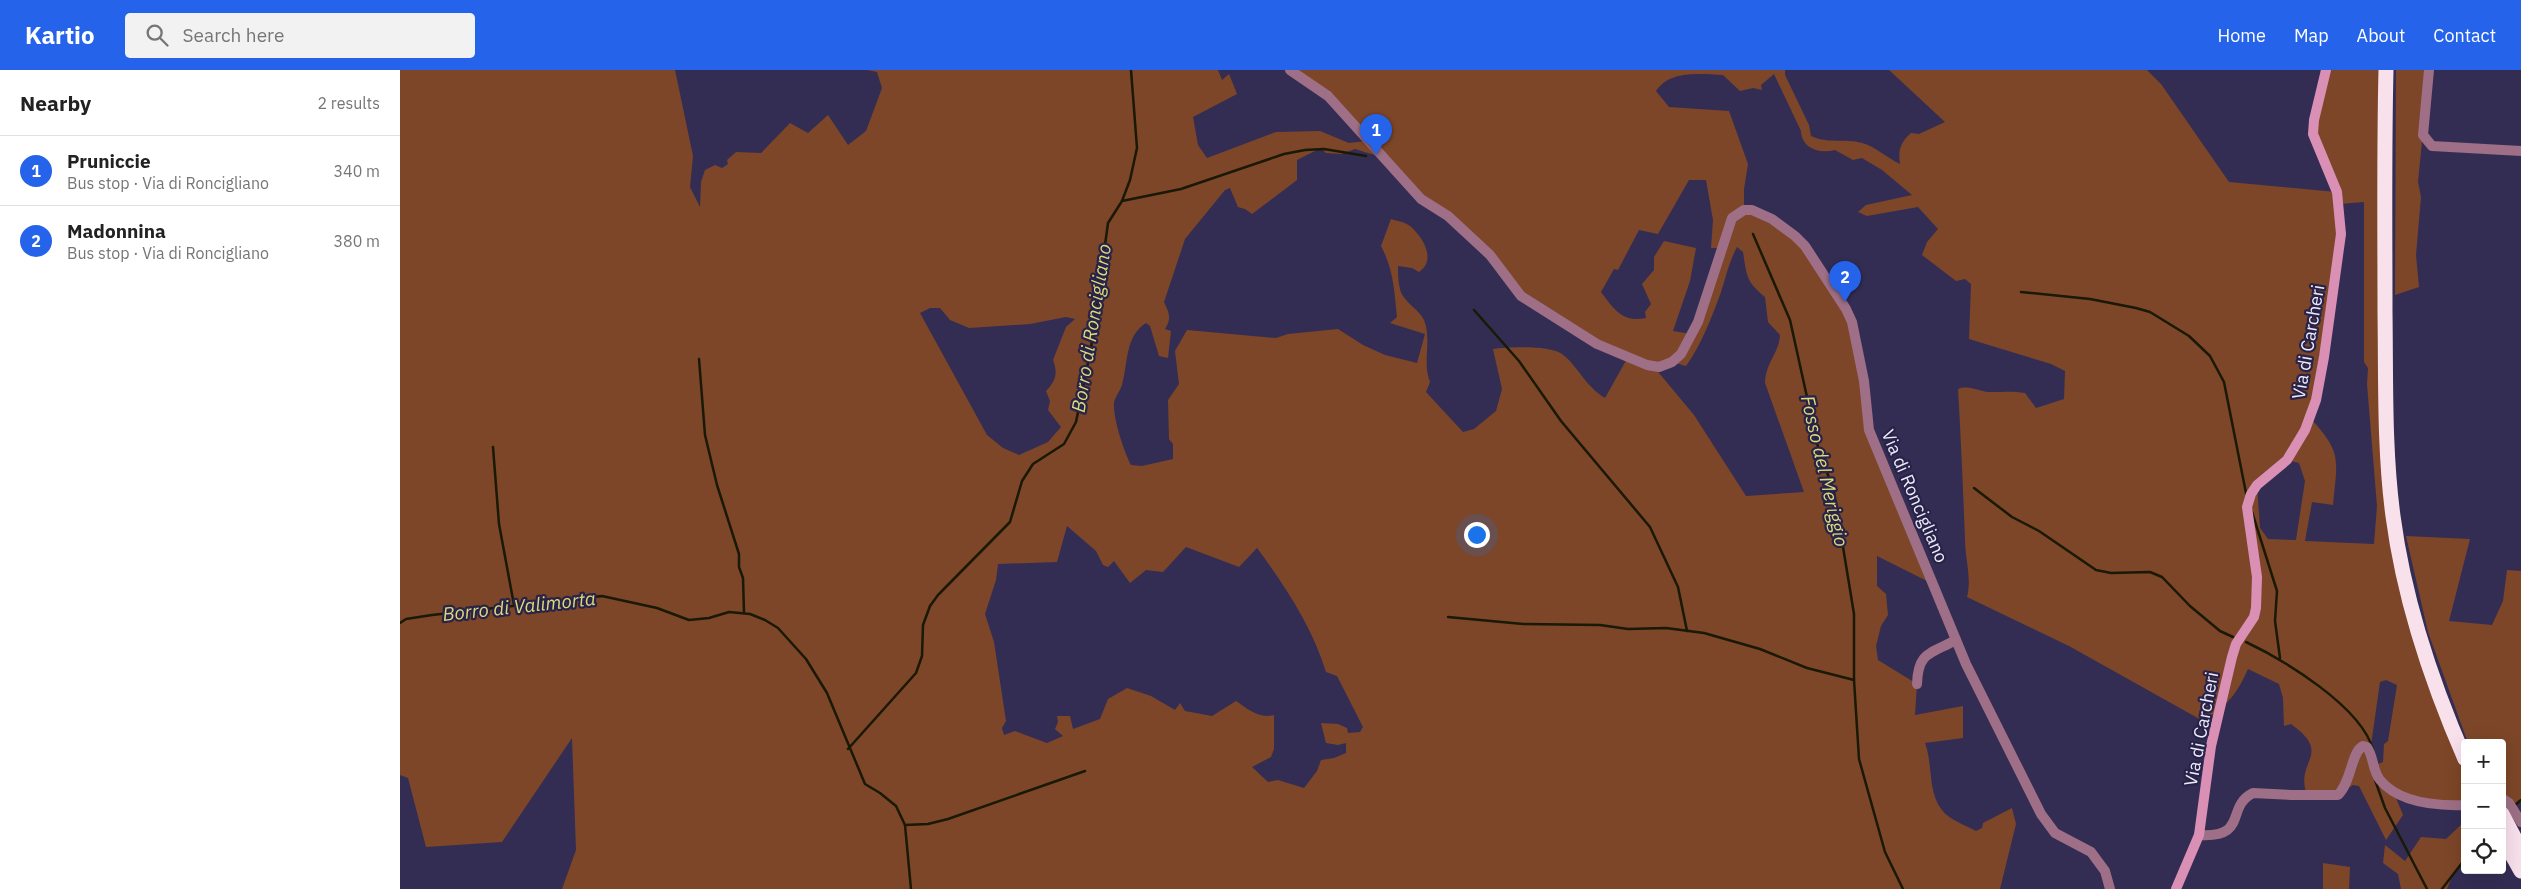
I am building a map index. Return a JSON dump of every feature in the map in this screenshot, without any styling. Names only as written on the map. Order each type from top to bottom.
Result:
[{"type":"highway","points":[[2386,70],[2386,442],[2393,516],[2405,585],[2420,640],[2445,713],[2461,749]]},
{"type":"highway","points":[[2396,70],[2396,426],[2401,500],[2413,572],[2428,632],[2467,739]]},
{"type":"highway","points":[[2508,807],[2521,850]]},
{"type":"highway","points":[[2506,844],[2521,871]]},
{"type":"street","name":"Via di Roncigliano","points":[[1290,70],[1328,96],[1421,199],[1448,216],[1490,255],[1521,296],[1597,344],[1648,365],[1659,367],[1672,362],[1680,354],[1698,322],[1732,218],[1744,210],[1752,210],[1772,219],[1795,236],[1805,246],[1846,309],[1852,322],[1864,381],[1869,430],[1956,640],[2001,736],[2041,814],[2055,833],[2091,852],[2106,871],[2110,889]]},
{"type":"street","name":"Via di Carcheri","points":[[2176,889],[2199,835],[2216,722],[2223,701],[2236,644],[2254,617],[2256,608],[2257,577],[2247,507],[2250,494],[2257,485],[2287,460],[2305,430],[2316,400],[2324,357],[2341,234],[2337,192],[2313,134],[2326,70]]},
{"type":"street","points":[[2429,70],[2423,135],[2427,142],[2432,146],[2521,151]]},
{"type":"street","points":[[1917,684],[1918,665],[1925,656],[1956,640]]},
{"type":"street","points":[[2199,835],[2213,836],[2226,832],[2236,820],[2244,800],[2253,793],[2291,796],[2338,794],[2344,789],[2350,776],[2356,751],[2363,746],[2367,747],[2370,752],[2373,766],[2380,780],[2393,792],[2405,798],[2426,802],[2461,805]]},
{"type":"street","points":[[2508,807],[2521,822]]},
{"type":"shaded area","points":[[400,70],[675,70],[693,156],[690,187],[700,207],[701,182],[705,170],[715,165],[722,168],[728,164],[727,160],[736,152],[761,153],[790,123],[808,133],[828,115],[848,145],[866,131],[882,88],[877,72],[867,70],[1218,70],[1222,80],[1229,74],[1237,94],[1193,117],[1198,145],[1207,158],[1276,132],[1320,131],[1349,143],[1366,141],[1328,96],[1290,70],[1785,70],[1785,75],[1809,125],[1811,136],[1824,140],[1855,142],[1867,145],[1900,164],[1899,155],[1901,147],[1904,140],[1911,133],[1919,134],[1945,122],[1889,70],[2147,70],[2161,84],[2229,182],[2336,192],[2313,134],[2326,70],[2386,70],[2385,340],[2398,550],[2461,747],[2461,804],[2394,793],[2403,815],[2386,840],[2359,786],[2353,785],[2338,795],[2307,795],[2304,783],[2312,751],[2310,743],[2291,724],[2284,726],[2283,698],[2279,684],[2248,669],[2240,686],[2230,699],[2219,710],[2203,721],[2069,646],[1967,597],[1969,576],[1965,546],[1958,389],[1967,388],[1989,392],[2025,393],[2036,408],[2064,399],[2065,371],[2051,364],[1969,339],[1971,284],[1965,279],[1956,281],[1922,255],[1927,242],[1938,229],[1918,207],[1867,216],[1858,212],[1866,205],[1912,195],[1882,170],[1862,158],[1853,160],[1835,150],[1824,151],[1808,146],[1802,137],[1801,131],[1774,74],[1761,85],[1762,90],[1753,88],[1740,91],[1723,75],[1695,74],[1677,76],[1662,84],[1656,91],[1669,107],[1729,111],[1748,164],[1744,189],[1744,210],[1795,236],[1846,309],[1869,430],[1935,585],[1877,556],[1877,586],[1886,594],[1888,615],[1881,626],[1876,646],[1878,660],[1917,684],[1915,715],[1963,706],[1963,738],[1925,743],[1933,791],[1941,809],[1948,816],[1976,831],[1982,828],[1983,823],[2012,808],[2016,824],[2000,889],[562,889],[576,850],[572,738],[502,842],[426,847],[408,778],[400,775]],"holes":[[[1321,148],[1326,153],[1341,154],[1355,149],[1381,157],[1421,199],[1490,255],[1521,296],[1628,357],[1605,398],[1592,388],[1562,354],[1556,351],[1528,347],[1493,349],[1502,389],[1496,411],[1474,429],[1463,432],[1426,392],[1430,382],[1427,367],[1427,335],[1424,320],[1401,293],[1399,286],[1398,266],[1412,268],[1419,272],[1427,261],[1426,249],[1419,236],[1410,226],[1391,219],[1381,246],[1389,264],[1394,289],[1397,317],[1390,323],[1425,334],[1417,363],[1385,355],[1363,345],[1338,329],[1288,334],[1276,338],[1187,330],[1175,351],[1179,384],[1168,400],[1169,439],[1173,444],[1173,459],[1142,466],[1131,465],[1125,452],[1115,417],[1115,398],[1122,385],[1128,351],[1139,328],[1146,323],[1150,326],[1159,356],[1168,358],[1171,331],[1165,329],[1169,316],[1164,302],[1185,239],[1225,190],[1230,188],[1238,207],[1252,214],[1297,180],[1297,160]],[[1689,180],[1706,180],[1713,220],[1711,248],[1720,248],[1691,334],[1673,331],[1690,281],[1696,248],[1664,241],[1654,257],[1654,270],[1642,284],[1651,304],[1645,312],[1646,318],[1631,318],[1619,313],[1601,292],[1614,269],[1618,270],[1639,230],[1658,234]],[[2364,202],[2364,362],[2368,368],[2367,384],[2377,506],[2374,544],[2305,541],[2312,502],[2333,505],[2336,477],[2333,449],[2321,430],[2310,418],[2341,213],[2340,204]],[[1737,247],[1743,252],[1748,278],[1754,287],[1765,297],[1768,322],[1780,335],[1765,383],[1804,492],[1746,496],[1694,415],[1654,367],[1672,362],[1686,366],[1709,322]],[[930,308],[940,308],[950,320],[969,328],[1030,324],[1066,317],[1075,319],[1066,327],[1053,360],[1055,377],[1046,391],[1050,401],[1048,410],[1061,427],[1048,442],[1019,455],[1003,448],[987,435],[920,313]],[[2287,460],[2299,463],[2305,481],[2296,540],[2268,539],[2260,528],[2257,485]],[[1067,526],[1096,551],[1103,565],[1108,567],[1114,561],[1130,583],[1146,570],[1163,572],[1186,547],[1239,567],[1257,548],[1297,607],[1313,639],[1326,672],[1337,676],[1363,727],[1360,732],[1348,733],[1347,728],[1338,724],[1321,723],[1326,743],[1338,745],[1346,743],[1346,753],[1334,758],[1321,760],[1317,771],[1304,788],[1278,780],[1268,782],[1252,767],[1271,757],[1274,749],[1274,715],[1263,716],[1249,710],[1236,701],[1212,716],[1185,711],[1180,703],[1175,710],[1151,696],[1127,688],[1108,699],[1100,719],[1073,729],[1070,716],[1057,716],[1058,722],[1055,729],[1063,736],[1047,743],[1015,731],[1004,735],[1002,728],[1006,721],[994,642],[985,614],[996,580],[998,564],[1057,562]],[[2386,680],[2397,685],[2388,741],[2384,744],[2383,762],[2373,766],[2370,752],[2380,682]]]},
{"type":"shaded area","points":[[2396,70],[2429,70],[2418,182],[2421,197],[2416,255],[2419,287],[2395,295]]},
{"type":"shaded area","points":[[2406,536],[2470,539],[2449,621],[2492,625],[2503,601],[2507,570],[2521,571],[2521,802],[2506,811],[2506,739],[2467,739],[2428,632]]},
{"type":"shaded area","points":[[2461,825],[2461,865],[2454,872],[2447,889],[2401,889],[2398,874],[2383,863],[2385,845],[2405,861],[2421,837],[2446,839]]},
{"type":"shaded area","points":[[2323,863],[2350,867],[2349,889],[2323,889]]},
{"type":"waterway","name":"Borro di Roncigliano","points":[[848,749],[916,673],[922,656],[923,625],[930,606],[938,595],[1010,522],[1022,481],[1033,464],[1064,444],[1076,422],[1091,348],[1108,223],[1122,201],[1130,180],[1137,148],[1131,70]]},
{"type":"waterway","points":[[1122,201],[1181,189],[1284,154],[1305,150],[1324,149],[1366,156]]},
{"type":"waterway","name":"Fosso del Meriggio","points":[[1753,234],[1790,320],[1818,447],[1834,492],[1854,614],[1854,680],[1859,759],[1885,852],[1903,889]]},
{"type":"waterway","points":[[2021,292],[2090,299],[2136,308],[2150,312],[2189,336],[2210,356],[2224,382],[2246,493]]},
{"type":"waterway","points":[[1474,310],[1519,361],[1561,421],[1650,527],[1678,587],[1687,631]]},
{"type":"waterway","points":[[699,359],[705,435],[717,485],[739,554],[739,567],[743,578],[744,613]]},
{"type":"waterway","points":[[493,447],[499,524],[514,605]]},
{"type":"waterway","points":[[1974,488],[2012,517],[2039,531],[2096,570],[2111,573],[2150,572],[2162,577],[2190,606],[2220,631],[2233,637]]},
{"type":"waterway","points":[[2252,512],[2277,591],[2275,621],[2280,658]]},
{"type":"waterway","name":"Borro di Valimorta","points":[[400,623],[406,619],[432,615],[602,596],[657,608],[689,620],[709,618],[729,612],[750,614],[765,620],[778,628],[806,659],[827,693],[865,784],[896,806],[905,825],[911,889]]},
{"type":"waterway","points":[[1448,617],[1523,624],[1600,625],[1628,629],[1666,628],[1704,633],[1760,649],[1807,668],[1854,680]]},
{"type":"waterway","points":[[2246,642],[2300,673],[2338,702],[2354,718],[2366,734],[2373,750]]},
{"type":"waterway","points":[[905,825],[928,824],[948,819],[1085,771]]},
{"type":"waterway","points":[[2375,780],[2385,808],[2427,889]]},
{"type":"waterway","points":[[2515,805],[2521,800]]},
{"type":"waterway","points":[[2442,889],[2461,864]]},
{"type":"place","name":"Pruniccie","points":[[1376,155]]},
{"type":"place","name":"Madonnina","points":[[1845,302]]}]
